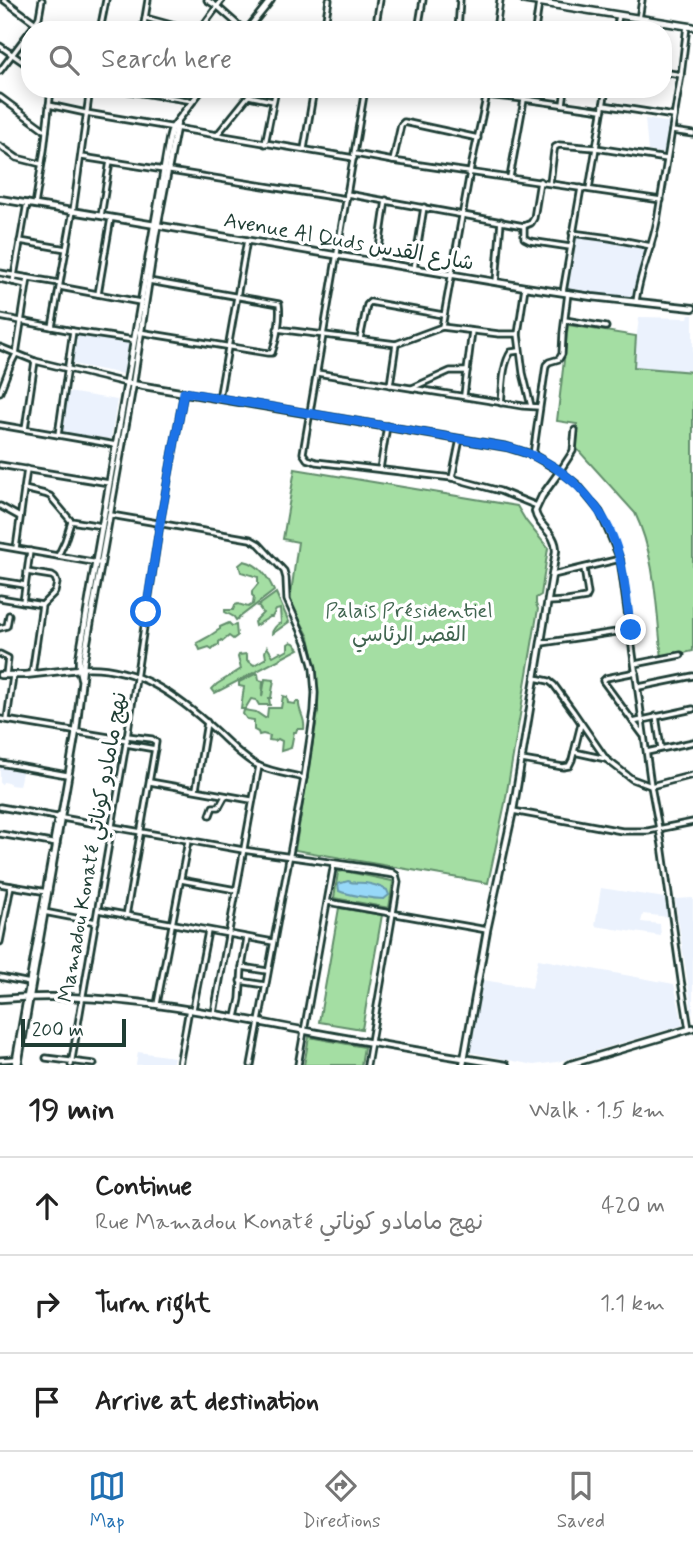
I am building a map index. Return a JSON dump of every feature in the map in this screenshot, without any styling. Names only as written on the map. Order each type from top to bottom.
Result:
[{"type":"main road","points":[[524,0],[553,2],[652,21]]},
{"type":"main road","points":[[672,24],[690,27]]},
{"type":"street","points":[[4,0],[32,21]]},
{"type":"street","points":[[37,21],[42,0]]},
{"type":"street","points":[[102,21],[106,0]]},
{"type":"street","points":[[145,21],[148,0]]},
{"type":"street","points":[[207,0],[235,21]]},
{"type":"street","points":[[207,21],[222,0]]},
{"type":"street","points":[[254,21],[271,0]]},
{"type":"street","points":[[326,21],[329,0]]},
{"type":"street","points":[[376,21],[380,0]]},
{"type":"street","points":[[420,21],[423,0]]},
{"type":"street","points":[[459,21],[460,0]]},
{"type":"street","points":[[497,21],[500,0]]},
{"type":"street","points":[[563,6],[567,0]]},
{"type":"street","points":[[639,19],[642,0]]},
{"type":"street","points":[[536,21],[538,3]]},
{"type":"street","points":[[618,21],[619,16]]},
{"type":"street","points":[[146,18],[155,21]]},
{"type":"street","points":[[636,302],[661,200],[690,27]]},
{"type":"street","points":[[0,71],[21,43]]},
{"type":"street","points":[[0,46],[21,61]]},
{"type":"street","points":[[672,74],[681,75]]},
{"type":"street","points":[[0,97],[47,131]]},
{"type":"street","points":[[34,205],[50,98]]},
{"type":"street","points":[[52,327],[82,157],[88,98]]},
{"type":"street","points":[[174,98],[193,101]]},
{"type":"street","points":[[98,563],[110,515],[133,384],[140,302],[166,170],[175,127],[195,98]]},
{"type":"street","points":[[216,135],[247,98]]},
{"type":"street","points":[[259,98],[273,101]]},
{"type":"street","points":[[265,144],[274,98]]},
{"type":"street","points":[[304,149],[312,98]]},
{"type":"street","points":[[364,98],[303,453],[307,459],[316,462],[452,478],[500,491],[537,506]]},
{"type":"street","points":[[442,327],[486,98]]},
{"type":"street","points":[[515,98],[674,117]]},
{"type":"street","points":[[563,105],[564,98]]},
{"type":"street","points":[[589,189],[605,98]]},
{"type":"street","points":[[510,177],[524,99]]},
{"type":"street","points":[[49,105],[265,144],[661,200]]},
{"type":"street","points":[[393,161],[404,122],[478,138]]},
{"type":"street","points":[[672,131],[693,134]]},
{"type":"street","points":[[0,146],[17,158],[41,164]]},
{"type":"street","points":[[550,183],[557,146],[596,148],[667,159]]},
{"type":"street","points":[[82,157],[386,201],[524,226],[534,218],[540,181]]},
{"type":"street","points":[[101,216],[110,161]]},
{"type":"street","points":[[533,454],[546,365],[559,359],[562,354],[570,247],[580,188]]},
{"type":"street","name":"Avenue Al Quds شارع القدس","points":[[0,199],[525,287],[693,308]]},
{"type":"street","points":[[377,262],[386,201]]},
{"type":"street","points":[[13,282],[27,203]]},
{"type":"street","points":[[414,268],[424,207]]},
{"type":"street","points":[[98,294],[111,218]]},
{"type":"street","points":[[496,282],[501,221]]},
{"type":"street","points":[[138,332],[149,281],[156,225]]},
{"type":"street","points":[[524,226],[524,238],[530,241],[570,247]]},
{"type":"street","points":[[572,233],[651,246]]},
{"type":"street","points":[[219,399],[247,240]]},
{"type":"street","points":[[20,241],[66,249]]},
{"type":"street","points":[[0,273],[140,302]]},
{"type":"street","points":[[0,392],[16,354],[27,278]]},
{"type":"street","points":[[0,279],[26,285]]},
{"type":"street","points":[[138,332],[268,353],[272,353],[274,347],[279,304],[149,281]]},
{"type":"street","points":[[525,287],[518,334],[531,407]]},
{"type":"street","points":[[360,339],[366,306],[370,302],[444,315]]},
{"type":"street","points":[[0,317],[137,341]]},
{"type":"street","points":[[565,320],[606,327]]},
{"type":"street","points":[[277,329],[396,344],[442,327],[518,334]]},
{"type":"street","points":[[58,435],[73,331]]},
{"type":"street","points":[[464,396],[472,331]]},
{"type":"street","points":[[0,1060],[16,1063],[76,731],[81,668],[102,526],[126,383],[137,341]]},
{"type":"street","points":[[390,385],[396,344]]},
{"type":"street","points":[[0,347],[35,361],[126,383],[460,438],[533,454],[578,485],[600,512],[620,559],[681,980],[691,1028],[568,1065]]},
{"type":"street","points":[[501,403],[508,355],[519,351]]},
{"type":"street","points":[[25,429],[35,361]]},
{"type":"street","points":[[410,389],[444,373],[467,371]]},
{"type":"street","points":[[317,373],[539,407]]},
{"type":"street","name":"Mamadou Konaté نهج مامادو كوناتي","points":[[71,1063],[184,392]]},
{"type":"street","points":[[0,425],[116,445]]},
{"type":"street","points":[[380,469],[387,426]]},
{"type":"street","points":[[463,1065],[486,930],[513,811],[552,575],[556,544],[535,511],[573,450],[575,430]]},
{"type":"street","points":[[452,478],[460,438]]},
{"type":"street","points":[[0,465],[109,483]]},
{"type":"street","points":[[16,548],[27,470]]},
{"type":"street","points":[[24,489],[50,496],[71,521],[102,526]]},
{"type":"street","points":[[0,506],[20,518]]},
{"type":"street","points":[[110,515],[250,539],[259,544],[284,571],[286,600],[306,642],[314,676],[314,711],[251,1065]]},
{"type":"street","points":[[58,556],[71,521]]},
{"type":"street","points":[[0,546],[98,563]]},
{"type":"street","points":[[23,602],[30,551]]},
{"type":"street","points":[[552,575],[620,559]]},
{"type":"street","points":[[548,602],[586,598],[588,594],[584,568]]},
{"type":"street","points":[[27,572],[52,576],[57,580],[55,592],[42,605],[32,674]]},
{"type":"street","points":[[0,581],[25,585]]},
{"type":"street","points":[[0,598],[42,605]]},
{"type":"street","points":[[0,628],[7,626],[9,615]]},
{"type":"street","points":[[542,643],[631,630]]},
{"type":"street","points":[[0,654],[8,658],[7,720]]},
{"type":"street","points":[[635,664],[681,655]]},
{"type":"street","points":[[6,675],[105,668],[137,676],[160,687],[259,766],[304,778]]},
{"type":"street","points":[[636,672],[606,678],[603,681],[645,737]]},
{"type":"street","points":[[639,687],[693,676]]},
{"type":"street","points":[[536,678],[554,685],[606,759],[638,782],[652,786],[693,775]]},
{"type":"street","points":[[633,722],[693,709]]},
{"type":"street","points":[[656,716],[661,749]]},
{"type":"street","points":[[0,719],[127,740],[155,749]]},
{"type":"street","points":[[196,790],[207,722]]},
{"type":"street","points":[[522,760],[567,767],[571,764],[581,723]]},
{"type":"street","points":[[126,916],[155,749],[155,740],[127,740]]},
{"type":"street","points":[[648,752],[693,742]]},
{"type":"street","points":[[574,752],[606,759]]},
{"type":"street","points":[[0,763],[67,775]]},
{"type":"street","points":[[214,1013],[259,766]]},
{"type":"street","points":[[150,782],[251,800]]},
{"type":"street","points":[[211,815],[213,807],[219,807],[225,796]]},
{"type":"street","points":[[0,807],[396,875],[398,882],[367,1065]]},
{"type":"street","points":[[513,811],[615,830],[659,829],[693,822]]},
{"type":"street","points":[[0,834],[55,844]]},
{"type":"street","points":[[157,1004],[188,841]]},
{"type":"street","points":[[298,1065],[332,864]]},
{"type":"street","points":[[181,880],[236,890]]},
{"type":"street","points":[[0,884],[47,892]]},
{"type":"street","points":[[0,942],[10,886]]},
{"type":"street","points":[[327,902],[486,930]]},
{"type":"street","points":[[98,910],[273,943]]},
{"type":"street","points":[[43,912],[96,922]]},
{"type":"street","points":[[179,1065],[208,931]]},
{"type":"street","points":[[236,1017],[247,938]]},
{"type":"street","points":[[242,967],[267,971]]},
{"type":"street","points":[[0,977],[31,983]]},
{"type":"street","points":[[240,981],[265,985]]},
{"type":"street","points":[[0,999],[81,997],[157,1004],[506,1065]]},
{"type":"street","points":[[46,1058],[93,1064]]},
{"type":"shaded area","points":[[645,119],[672,123],[666,154],[648,151]]},
{"type":"shaded area","points":[[574,236],[648,248],[634,298],[566,291]]},
{"type":"shaded area","points":[[693,315],[693,372],[633,367],[639,317],[688,318]]},
{"type":"shaded area","points":[[78,333],[129,343],[123,374],[72,364]]},
{"type":"shaded area","points":[[68,392],[117,400],[111,439],[61,432]]},
{"type":"shaded area","points":[[0,764],[23,768],[19,786],[3,782],[0,784]]},
{"type":"shaded area","points":[[601,888],[665,898],[668,917],[643,914],[641,922],[660,924],[661,936],[595,926]]},
{"type":"shaded area","points":[[693,898],[693,1017],[675,899]]},
{"type":"shaded area","points":[[538,959],[674,984],[683,1025],[557,1062],[534,1065],[469,1052],[483,980],[532,988]]},
{"type":"shaded area","points":[[138,1052],[174,1057],[172,1065],[136,1065]]},
{"type":"green space","points":[[568,325],[636,336],[634,367],[693,372],[693,651],[662,658],[651,565],[635,513],[578,450],[575,444],[577,424],[557,421]]},
{"type":"green space","name":"Palais Présidentiel القصر الرئاسي","points":[[295,469],[517,506],[548,548],[541,595],[536,598],[538,609],[505,803],[488,883],[295,850],[318,712],[314,660],[309,637],[290,601],[298,542],[283,539]]},
{"type":"green space","points":[[244,561],[262,572],[274,591],[236,620],[225,610],[233,610],[238,604],[248,607],[253,604],[252,591],[258,584],[258,577],[241,572],[239,565]]},
{"type":"green space","points":[[276,593],[289,622],[272,634],[275,627],[281,623],[280,609],[276,610],[272,617],[255,626],[254,622],[263,613],[258,606]]},
{"type":"green space","points":[[229,623],[236,625],[237,636],[221,640],[219,645],[212,649],[209,647],[200,650],[197,643]]},
{"type":"green space","points":[[291,642],[299,649],[215,693],[212,689],[241,669],[239,655],[246,654],[247,660],[254,665],[266,658],[267,647],[273,656],[288,650],[288,644]]},
{"type":"green space","points":[[257,673],[259,680],[263,681],[262,697],[265,679],[274,680],[270,705],[259,705],[256,700],[251,699],[245,709],[241,709],[244,687],[239,686],[239,682]]},
{"type":"green space","points":[[283,696],[287,697],[288,703],[299,702],[304,729],[297,729],[291,748],[281,751],[282,741],[269,740],[270,736],[259,735],[254,730],[254,720],[247,719],[243,714],[244,710],[256,712],[265,718],[268,708],[281,708]]},
{"type":"green space","points":[[338,872],[392,881],[389,908],[334,898]]},
{"type":"green space","points":[[339,908],[382,915],[362,1029],[319,1022]]},
{"type":"green space","points":[[309,1037],[364,1047],[361,1065],[304,1065]]},
{"type":"water","points":[[348,881],[368,883],[387,890],[389,895],[380,899],[339,891],[338,884]]},
{"type":"route","points":[[146,612],[184,392],[507,447],[544,460],[578,485],[600,512],[620,559],[631,630]]}]
